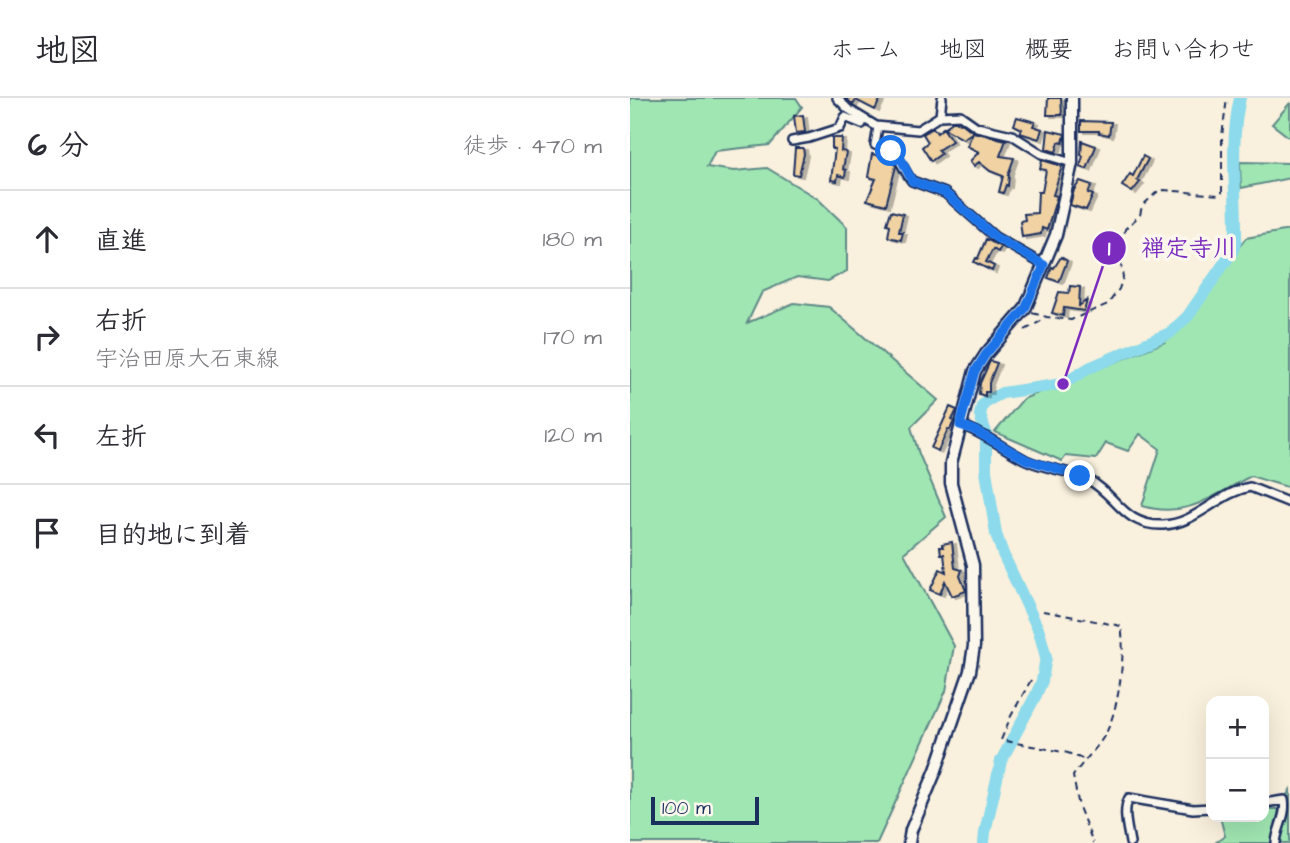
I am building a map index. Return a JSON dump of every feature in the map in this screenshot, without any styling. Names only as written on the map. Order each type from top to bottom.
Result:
[{"type":"main road","points":[[909,843],[911,830],[936,770],[970,671],[974,646],[973,565],[951,483],[951,463],[975,371],[986,354],[1025,309],[1056,235],[1072,163],[1072,98]]},
{"type":"street","points":[[837,98],[848,110],[878,127],[918,130],[940,116],[960,116],[977,127],[1012,135],[1042,155],[1072,163]]},
{"type":"street","points":[[940,116],[942,98]]},
{"type":"street","points":[[792,141],[840,128],[845,117],[862,124],[864,121]]},
{"type":"street","points":[[878,127],[875,145],[901,159],[912,181],[945,193],[995,237],[1044,265]]},
{"type":"street","points":[[960,425],[1027,460],[1090,480],[1125,514],[1143,523],[1161,525],[1186,520],[1228,494],[1250,486],[1290,503]]},
{"type":"street","points":[[1130,843],[1126,813],[1129,798],[1194,810],[1206,809]]},
{"type":"street","points":[[1269,802],[1284,800],[1286,809],[1276,843]]},
{"type":"path","points":[[1025,309],[1047,317],[1071,320],[1108,304],[1119,289],[1123,277],[1121,265],[1125,229],[1140,215],[1142,206],[1157,192],[1222,193],[1222,136],[1227,98]]},
{"type":"path","points":[[1025,330],[1047,317]]},
{"type":"path","points":[[1043,611],[1121,626],[1123,635],[1118,687],[1111,718],[1098,746],[1073,776],[1093,843]]},
{"type":"path","points":[[1031,680],[1001,740],[1079,756],[1086,760]]},
{"type":"green space","points":[[630,98],[796,98],[802,107],[770,145],[715,151],[707,167],[734,171],[767,168],[818,199],[847,227],[847,271],[828,281],[797,277],[762,292],[747,323],[794,303],[829,307],[938,400],[911,427],[919,454],[946,517],[904,553],[954,646],[946,691],[877,843],[630,843]]},
{"type":"green space","points":[[1290,103],[1290,138],[1272,124]]},
{"type":"green space","points":[[1240,162],[1290,163],[1290,178],[1241,188]]},
{"type":"green space","points":[[1290,230],[1290,488],[1251,476],[1211,498],[1186,507],[1173,510],[1142,506],[1160,449],[1140,434],[1128,451],[1106,443],[1096,459],[1066,456],[1062,461],[995,432],[1023,399],[1165,342],[1246,238]]},
{"type":"green space","points":[[1290,790],[1290,843],[1215,843],[1225,836],[1221,822],[1269,822],[1269,809],[1278,809]]},
{"type":"building","points":[[846,98],[881,98],[875,110],[856,100],[853,105]]},
{"type":"building","points":[[1048,98],[1061,98],[1062,115],[1047,115]]},
{"type":"building","points":[[803,115],[805,132],[796,133],[794,116]]},
{"type":"building","points":[[1017,117],[1035,122],[1033,126],[1042,129],[1039,139],[1020,133],[1022,129],[1014,125]]},
{"type":"building","points":[[954,121],[973,132],[963,139],[944,128]]},
{"type":"building","points":[[1081,121],[1111,122],[1109,135],[1099,131],[1081,131]]},
{"type":"building","points":[[933,128],[937,133],[943,128],[952,141],[938,150],[941,154],[931,161],[922,147],[928,142],[923,134]]},
{"type":"building","points":[[1048,130],[1065,134],[1063,143],[1059,142],[1056,152],[1046,149]]},
{"type":"building","points":[[973,132],[1006,140],[1000,156],[1014,158],[1008,175],[1008,186],[1006,185],[1003,193],[999,192],[1003,176],[990,171],[979,162],[974,166],[970,161],[979,152],[967,146]]},
{"type":"building","points":[[832,138],[842,138],[841,151],[846,152],[843,169],[846,170],[845,177],[838,175],[837,181],[831,180],[835,149],[832,149]]},
{"type":"building","points":[[1082,141],[1096,146],[1087,169],[1080,167],[1083,156]]},
{"type":"building","points":[[795,148],[803,148],[804,154],[799,175],[793,174]]},
{"type":"building","points":[[880,153],[891,159],[896,166],[886,205],[867,200],[876,179],[868,177],[872,154],[880,156]]},
{"type":"building","points":[[1143,156],[1148,159],[1137,180],[1140,182],[1132,192],[1122,186],[1130,174],[1133,176]]},
{"type":"building","points":[[1042,160],[1062,166],[1053,195],[1057,196],[1047,230],[1042,228],[1041,234],[1022,237],[1020,221],[1025,220],[1024,214],[1037,213],[1038,192],[1042,192],[1046,170],[1040,169]]},
{"type":"building","points":[[1080,181],[1092,185],[1088,193],[1093,195],[1086,210],[1070,205]]},
{"type":"building","points":[[891,211],[903,214],[899,232],[903,232],[901,240],[888,237],[890,225],[887,224]]},
{"type":"building","points":[[986,239],[1001,247],[998,252],[993,249],[986,262],[994,266],[992,271],[974,262],[976,258],[979,259]]},
{"type":"building","points":[[1061,257],[1067,261],[1059,282],[1048,278],[1052,267],[1054,268]]},
{"type":"building","points":[[1070,286],[1080,287],[1079,306],[1087,300],[1084,311],[1064,308],[1063,316],[1052,313],[1059,292],[1069,293]]},
{"type":"building","points":[[990,361],[997,363],[989,383],[989,392],[985,392],[985,396],[979,394],[980,383]]},
{"type":"building","points":[[950,407],[957,410],[952,420],[954,421],[938,451],[931,448]]},
{"type":"building","points":[[952,542],[955,568],[962,570],[960,576],[966,591],[952,596],[945,581],[940,594],[930,590],[940,569],[946,572],[944,554],[941,554],[940,547]]},
{"type":"waterway","points":[[984,843],[1001,761],[1036,695],[1042,681],[1046,657],[1039,631],[996,534],[986,471],[986,433],[980,415],[982,406],[1002,393],[1063,384],[1089,368],[1170,333],[1188,316],[1232,252],[1236,241],[1234,152],[1240,98]]},
{"type":"place","name":"禅定寺川","points":[[1063,384]]},
{"type":"route","points":[[891,151],[901,159],[912,181],[945,193],[995,237],[1044,265],[1025,309],[986,354],[975,371],[960,425],[1027,460],[1080,476]]}]
